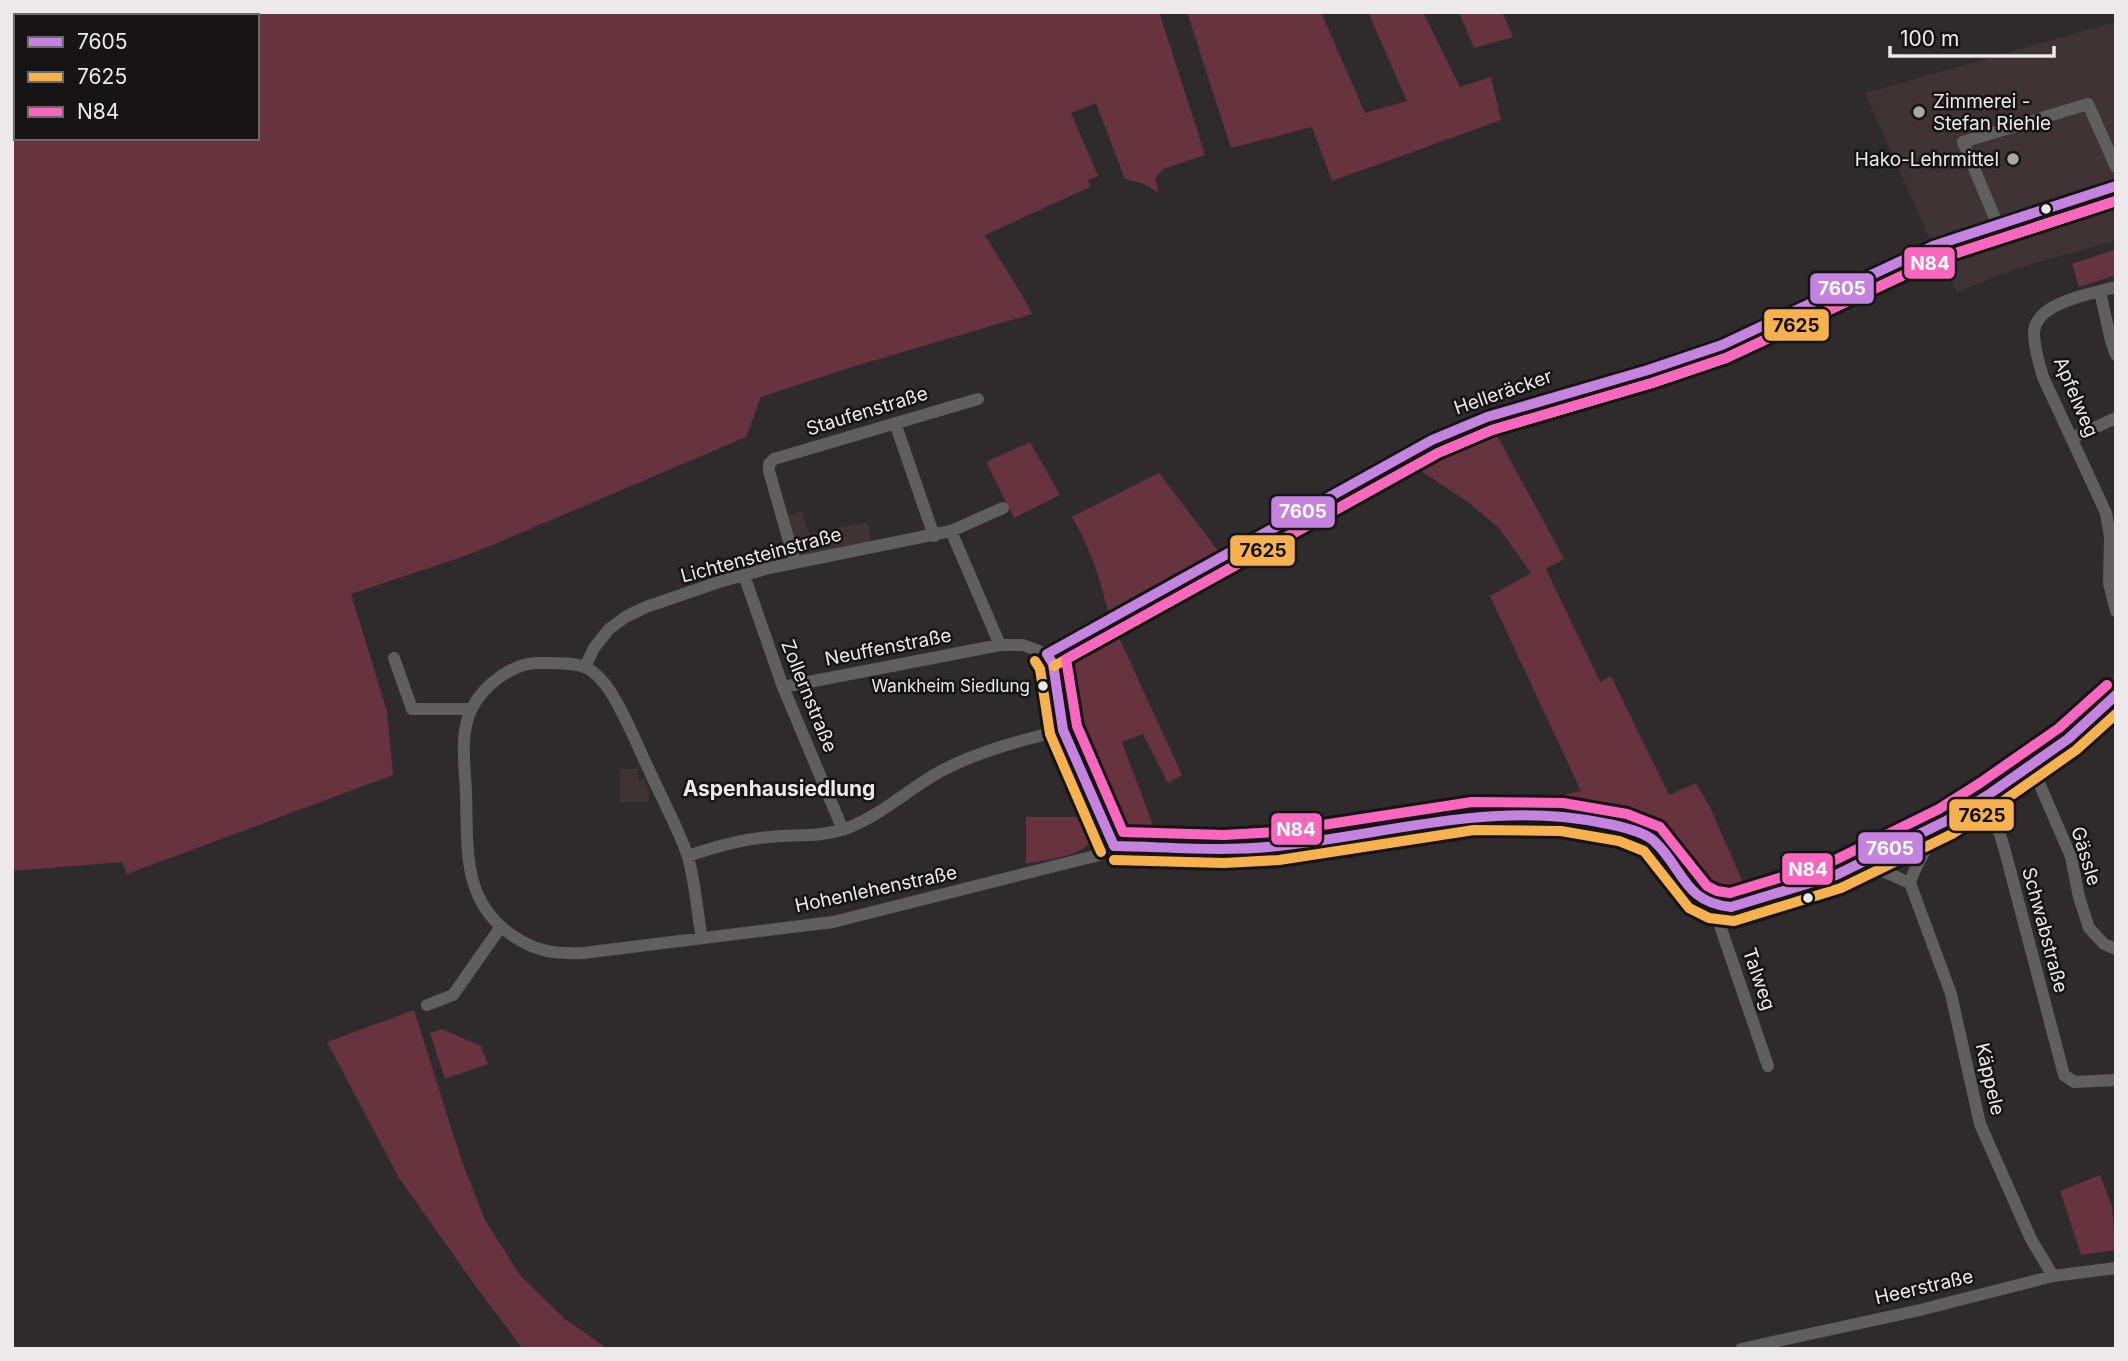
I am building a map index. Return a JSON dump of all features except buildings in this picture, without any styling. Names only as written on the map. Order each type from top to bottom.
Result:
[{"type":"street","points":[[1997,223],[1962,142],[2088,104],[2116,167]]},
{"type":"street","name":"Helleräcker","points":[[1047,654],[1432,440],[1487,417],[1648,370],[1722,345],[1933,246],[2116,186]]},
{"type":"street","name":"Apfelweg","points":[[2116,287],[2051,307],[2040,315],[2034,330],[2043,377],[2111,512],[2109,583],[2116,611]]},
{"type":"street","points":[[2100,292],[2110,341],[2116,355]]},
{"type":"street","name":"Staufenstraße","points":[[795,562],[769,471],[769,464],[774,459],[978,399]]},
{"type":"street","points":[[2072,438],[2116,418]]},
{"type":"street","points":[[895,423],[934,536]]},
{"type":"street","name":"Lichtensteinstraße","points":[[585,667],[609,629],[627,616],[659,602],[795,562],[934,536],[1003,508]]},
{"type":"street","points":[[951,531],[1000,645]]},
{"type":"street","name":"Zollernstraße","points":[[744,575],[783,687],[843,830]]},
{"type":"street","name":"Neuffenstraße","points":[[783,687],[1000,645],[1023,645],[1047,654]]},
{"type":"street","points":[[1047,654],[1053,664],[1063,730],[1114,846],[1224,849],[1278,846],[1473,816],[1562,817],[1623,827],[1653,839],[1698,897],[1713,905],[1731,907],[1827,878],[1934,828],[1988,795],[2068,739],[2116,695]]},
{"type":"street","points":[[394,658],[412,709],[472,709]]},
{"type":"street","points":[[427,1005],[453,995],[500,928],[478,900],[470,867],[464,735],[472,709],[484,692],[502,675],[520,666],[559,663],[585,667],[608,689],[624,717],[688,856],[702,938]]},
{"type":"street","points":[[688,856],[731,841],[817,836],[843,830],[871,818],[913,788],[954,765],[1000,748],[1063,730]]},
{"type":"street","name":"Gässle","points":[[2031,764],[2071,857],[2089,928],[2104,944],[2116,949]]},
{"type":"street","name":"Schwabstraße","points":[[1988,795],[2064,1075],[2074,1082],[2116,1080]]},
{"type":"street","points":[[1864,863],[1910,883],[1913,868],[1932,841],[1934,828]]},
{"type":"street","name":"Hohenlehenstraße","points":[[500,928],[522,943],[557,954],[594,952],[833,922],[1099,855],[1114,846]]},
{"type":"street","name":"Käppele","points":[[1910,883],[1951,994],[1980,1124],[2031,1239],[2053,1276]]},
{"type":"street","name":"Talweg","points":[[1713,905],[1768,1066]]},
{"type":"street","name":"Heerstraße","points":[[1741,1349],[1920,1310],[2053,1276],[2116,1268]]},
{"type":"shaded area","points":[[12,12],[1159,12],[1205,155],[1163,169],[1155,179],[1159,193],[1144,184],[1125,179],[1096,103],[1071,113],[1098,176],[1088,180],[1090,187],[985,235],[1032,314],[761,397],[746,437],[476,552],[351,594],[387,711],[393,775],[127,874],[122,862],[12,871]]},
{"type":"shaded area","points":[[1187,12],[1321,12],[1365,113],[1407,101],[1368,12],[1423,12],[1460,87],[1491,77],[1501,120],[1332,181],[1312,127],[1231,148]]},
{"type":"shaded area","points":[[1459,12],[1502,12],[1513,37],[1474,48]]},
{"type":"shaded area","points":[[2116,22],[2116,241],[2021,267],[1957,292],[1933,246],[1865,93]]},
{"type":"shaded area","points":[[2116,249],[2116,275],[2079,287],[2072,264],[2069,265]]},
{"type":"shaded area","points":[[1487,417],[1564,559],[1546,569],[1600,682],[1611,676],[1669,795],[1696,783],[1710,807],[1751,901],[1713,905],[1653,840],[1623,827],[1473,816],[1581,791],[1490,596],[1531,573],[1499,528],[1468,502],[1400,457]]},
{"type":"shaded area","points":[[1030,442],[1060,495],[1014,518],[986,462]]},
{"type":"shaded area","points":[[1159,473],[1222,556],[1110,618],[1095,566],[1072,517]]},
{"type":"shaded area","points":[[802,511],[809,534],[867,522],[873,547],[795,562],[782,517]]},
{"type":"shaded area","points":[[1110,618],[1182,775],[1168,783],[1143,734],[1122,742],[1161,847],[1114,846],[1063,730],[1047,654]]},
{"type":"shaded area","points":[[620,769],[638,769],[638,779],[644,779],[649,792],[649,802],[620,802]]},
{"type":"shaded area","points":[[1026,817],[1091,817],[1094,830],[1092,840],[1075,853],[1026,864]]},
{"type":"shaded area","points":[[414,1010],[460,1156],[485,1220],[520,1275],[565,1319],[608,1349],[523,1349],[399,1178],[327,1042]]},
{"type":"shaded area","points":[[442,1029],[481,1046],[488,1064],[445,1079],[430,1033]]},
{"type":"shaded area","points":[[2100,1175],[2112,1207],[2115,1250],[2081,1255],[2060,1191]]},
{"type":"transit line","name":"7605","points":[[1047,654],[1432,440],[1487,417],[1648,370],[1722,345],[1933,246],[2116,186]]},
{"type":"transit line","name":"7625","points":[[1054,666],[1438,453],[1492,430],[1652,383],[1726,358],[1938,259],[2116,201]]},
{"type":"transit line","name":"N84","points":[[2107,685],[2059,728],[1939,809],[1831,862],[1730,893],[1707,886],[1660,827],[1627,814],[1563,803],[1472,802],[1277,832],[1224,835],[1123,832],[1077,726],[1066,659],[1438,453],[1492,430],[1652,383],[1726,358],[1938,259],[2116,201]]},
{"type":"transit line","name":"7605","points":[[1047,654],[1053,664],[1063,730],[1114,846]]},
{"type":"transit line","name":"7625","points":[[1035,661],[1040,669],[1050,734],[1101,852]]},
{"type":"transit line","name":"7605","points":[[1114,846],[1258,848],[1491,816],[1563,817],[1611,824],[1647,836],[1664,852],[1693,891],[1703,899],[1731,907],[1836,875],[1946,821],[2068,739],[2116,695]]},
{"type":"transit line","name":"7625","points":[[1114,860],[1224,863],[1279,860],[1474,830],[1561,831],[1619,841],[1644,851],[1689,908],[1709,918],[1734,921],[1841,888],[1952,834],[2076,750],[2116,714]]},
{"type":"place","name":"Zimmerei - Stefan Riehle","points":[[1919,112]]},
{"type":"place","name":"Hako-Lehrmittel","points":[[2013,159]]},
{"type":"place","name":"Wankheim Siedlung","points":[[1043,686]]},
{"type":"district","name":"Aspenhausiedlung","points":[[779,788]]}]
